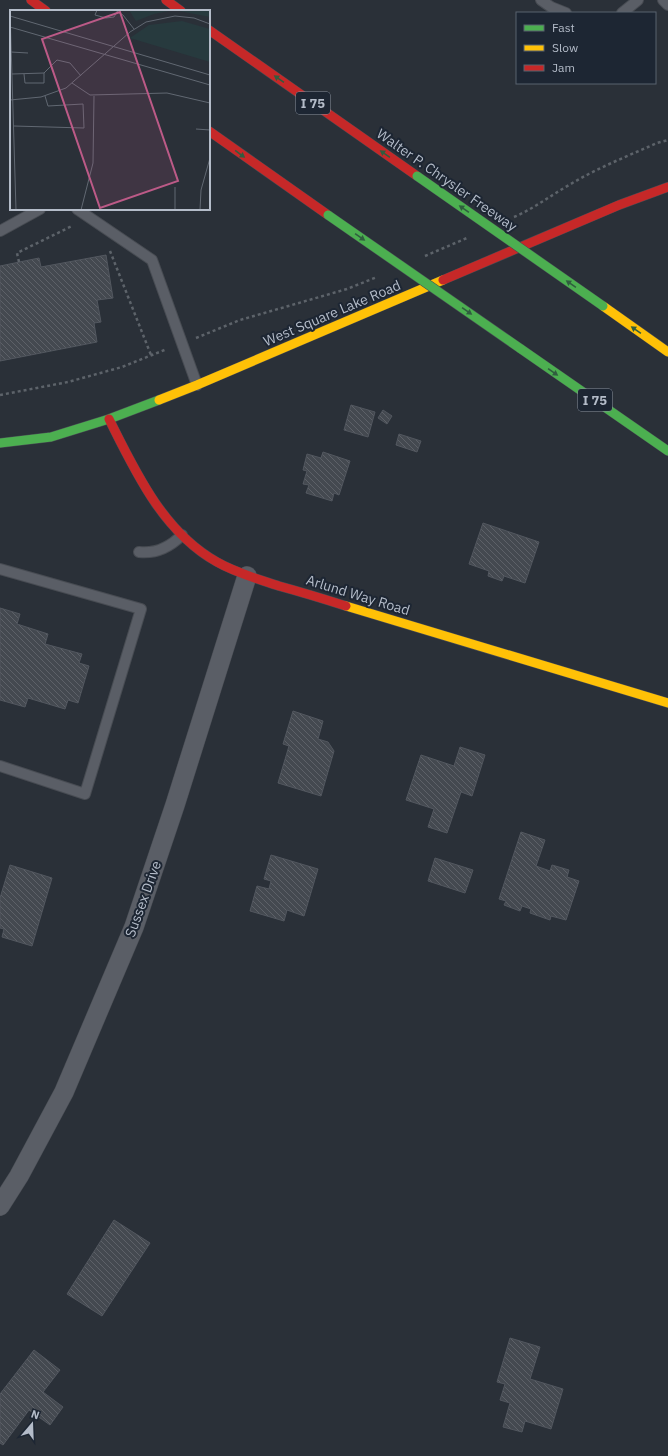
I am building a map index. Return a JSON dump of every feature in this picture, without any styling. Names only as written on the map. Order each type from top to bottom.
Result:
[{"type":"main road","points":[[31,0],[45,10]]},
{"type":"main road","points":[[166,0],[180,10]]},
{"type":"main road","name":"Walter P. Chrysler Freeway","points":[[210,31],[668,352]]},
{"type":"main road","name":"I 75","points":[[210,132],[668,451]]},
{"type":"main road","name":"West Square Lake Road","points":[[0,443],[51,437],[109,419],[197,385],[619,206],[668,187]]},
{"type":"main road","name":"Arlund Way Road","points":[[109,419],[159,509],[182,535],[197,549],[216,562],[247,576],[668,703]]},
{"type":"street","name":"Sussex Drive","points":[[0,1206],[19,1176],[64,1092],[134,927],[173,812],[247,576]]},
{"type":"lane","points":[[541,0],[551,7],[564,12]]},
{"type":"lane","points":[[623,12],[638,0]]},
{"type":"lane","points":[[663,0],[668,5]]},
{"type":"lane","points":[[0,231],[38,210]]},
{"type":"lane","points":[[78,210],[152,260],[197,385]]},
{"type":"lane","points":[[139,552],[146,553],[163,549],[174,543],[182,535]]},
{"type":"lane","points":[[0,569],[141,610],[85,794],[0,766]]},
{"type":"path","points":[[512,218],[527,212],[569,185],[592,173],[657,143],[668,140]]},
{"type":"path","points":[[19,262],[16,253],[77,224]]},
{"type":"path","points":[[419,258],[469,237]]},
{"type":"path","points":[[108,247],[151,355]]},
{"type":"path","points":[[0,395],[68,382],[122,367],[240,320],[347,289],[383,274]]},
{"type":"building","points":[[106,255],[113,298],[97,300],[101,322],[94,323],[97,342],[0,361],[0,266],[39,258],[41,267]]},
{"type":"building","points":[[351,405],[375,412],[368,437],[344,430]]},
{"type":"building","points":[[383,410],[392,416],[387,424],[378,418]]},
{"type":"building","points":[[399,434],[421,441],[417,452],[396,445]]},
{"type":"building","points":[[323,452],[350,461],[339,495],[334,493],[332,501],[306,493],[309,485],[303,484],[307,471],[303,470],[307,454],[321,458]]},
{"type":"building","points":[[483,523],[539,542],[525,583],[504,576],[502,581],[488,576],[489,571],[469,564]]},
{"type":"building","points":[[0,608],[20,614],[17,624],[48,634],[45,644],[82,654],[79,663],[89,666],[78,703],[68,700],[65,709],[28,698],[25,707],[0,700]]},
{"type":"building","points":[[293,711],[323,721],[318,739],[328,742],[334,751],[321,796],[278,783],[289,746],[283,744]]},
{"type":"building","points":[[460,747],[485,755],[472,796],[461,792],[447,833],[428,827],[434,809],[406,800],[421,755],[454,766]]},
{"type":"building","points":[[521,832],[545,840],[536,866],[550,871],[552,865],[569,870],[567,877],[579,881],[566,920],[551,916],[550,920],[530,913],[531,909],[522,906],[520,911],[504,905],[506,901],[499,899]]},
{"type":"building","points":[[271,855],[318,869],[304,916],[287,910],[284,921],[250,911],[257,886],[269,889],[271,881],[264,879]]},
{"type":"building","points":[[435,858],[473,870],[465,893],[428,881]]},
{"type":"building","points":[[10,865],[52,878],[32,946],[2,937],[4,929],[0,928],[0,898]]},
{"type":"building","points":[[114,1220],[150,1243],[102,1316],[67,1294]]},
{"type":"building","points":[[510,1338],[540,1347],[530,1379],[563,1389],[551,1429],[525,1421],[522,1432],[503,1427],[510,1403],[500,1400],[505,1384],[497,1382]]},
{"type":"building","points":[[34,1350],[60,1370],[43,1392],[63,1407],[50,1425],[29,1410],[3,1445],[0,1443],[0,1394]]},
{"type":"traffic: fast","points":[[417,176],[603,306]]},
{"type":"traffic: fast","points":[[328,215],[521,349]]},
{"type":"traffic: fast","points":[[521,349],[668,451]]},
{"type":"traffic: fast","points":[[0,443],[51,437],[109,419],[159,400]]},
{"type":"traffic: slow","points":[[159,400],[443,280]]},
{"type":"traffic: slow","points":[[603,306],[668,352]]},
{"type":"traffic: slow","points":[[346,606],[668,703]]},
{"type":"traffic: jam","points":[[31,0],[45,10]]},
{"type":"traffic: jam","points":[[166,0],[180,10]]},
{"type":"traffic: jam","points":[[210,31],[417,176]]},
{"type":"traffic: jam","points":[[210,132],[328,215]]},
{"type":"traffic: jam","points":[[443,280],[619,205],[668,187]]},
{"type":"traffic: jam","points":[[109,419],[129,459],[152,499],[181,534],[198,549],[217,562],[239,573],[346,606]]}]
